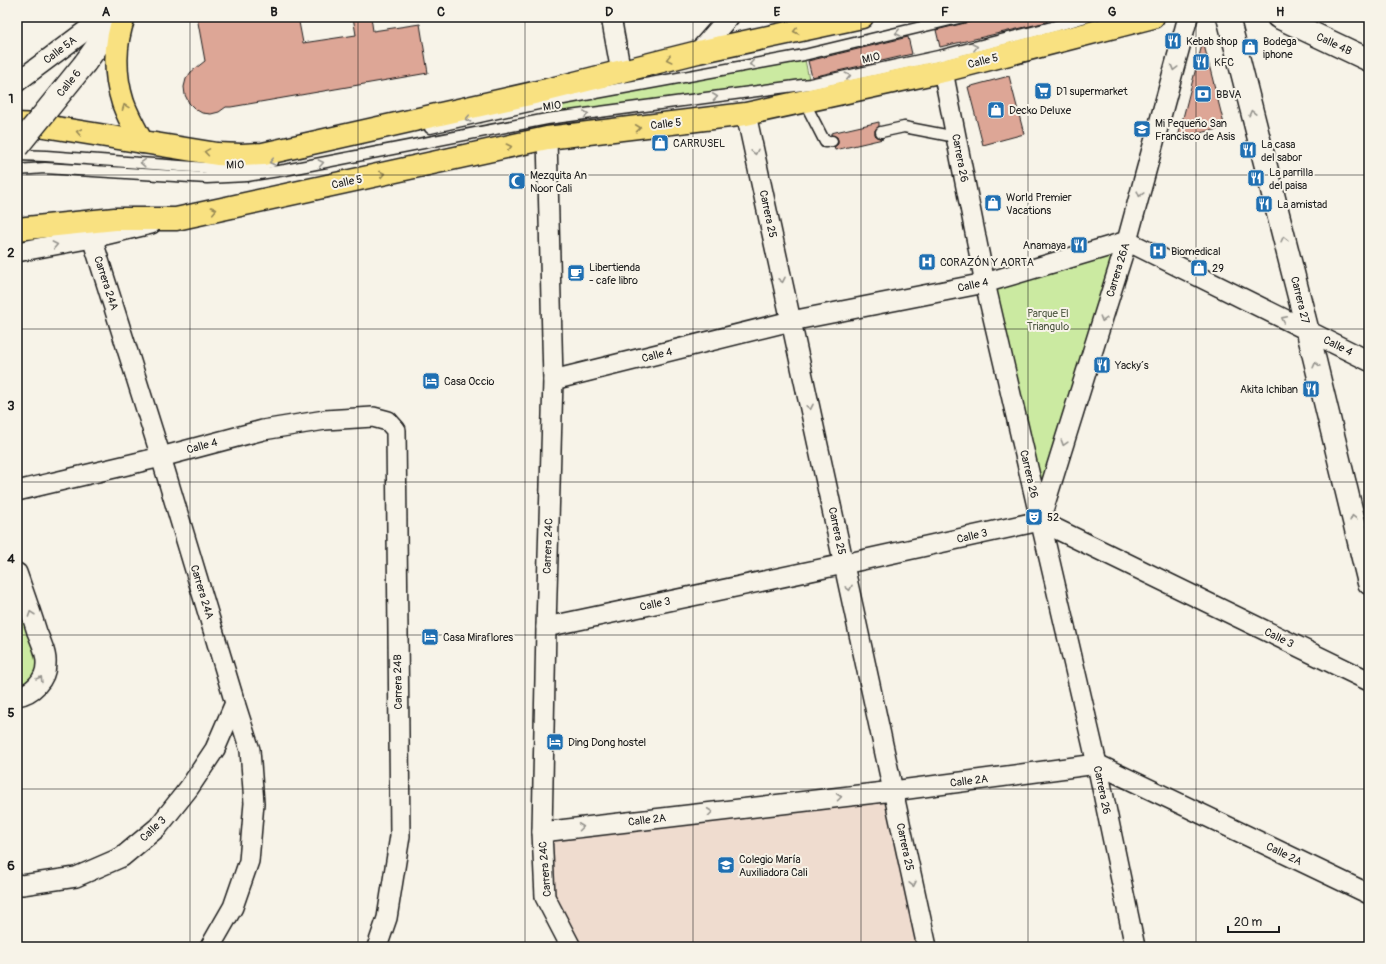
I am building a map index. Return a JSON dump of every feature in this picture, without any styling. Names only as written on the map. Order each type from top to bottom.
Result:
[{"type":"main road","points":[[124,17],[117,42],[116,63],[118,81],[126,110],[142,142]]},
{"type":"main road","points":[[17,124],[38,125],[230,155],[263,154],[531,94],[698,52],[862,17]]},
{"type":"main road","name":"Calle 5","points":[[17,230],[116,219],[176,219],[547,138],[746,114],[943,71],[1153,17]]},
{"type":"street","name":"Calle 5A","points":[[17,82],[104,17]]},
{"type":"street","name":"Calle 6","points":[[17,147],[85,63],[118,17]]},
{"type":"street","points":[[611,17],[621,72]]},
{"type":"street","points":[[698,52],[729,17]]},
{"type":"street","name":"Carrera 26A","points":[[1040,521],[1127,241],[1188,17]]},
{"type":"street","name":"Carrera 27","points":[[1228,17],[1308,332],[1369,583]]},
{"type":"street","name":"Calle 4B","points":[[1278,17],[1369,60]]},
{"type":"street","name":"Carrera 26","points":[[943,71],[985,283],[1097,764],[1135,947]]},
{"type":"street","name":"Carrera 25","points":[[746,114],[927,947]]},
{"type":"street","name":"Carrera 24C","points":[[547,138],[553,380],[542,832],[545,897],[571,947]]},
{"type":"street","name":"Calle 5","points":[[17,252],[92,238],[176,219]]},
{"type":"street","name":"Carrera 24A","points":[[92,238],[161,457],[250,750],[254,803],[249,860],[233,907],[210,947]]},
{"type":"street","name":"Calle 4","points":[[553,380],[791,321],[985,283],[1127,241],[1369,361]]},
{"type":"street","name":"Calle 4","points":[[17,491],[161,457],[263,430],[325,420],[373,417],[388,421]]},
{"type":"street","name":"Carrera 24B","points":[[380,946],[387,918],[400,836],[396,430],[388,421]]},
{"type":"street","name":"Calle 3","points":[[546,627],[1040,521],[1369,681]]},
{"type":"street","points":[[17,573],[44,651],[46,664],[43,678],[34,689],[17,696]]},
{"type":"street","name":"Calle 3","points":[[17,884],[22,885],[76,877],[122,857],[158,827],[189,788],[215,749],[235,703]]},
{"type":"street","name":"Calle 2A","points":[[542,832],[893,791],[1097,764],[1369,894]]},
{"type":"lane","name":"MIO","points":[[422,129],[547,102],[804,55],[963,17]]},
{"type":"lane","name":"MIO","points":[[17,170],[45,168],[207,178],[246,176],[285,170],[547,119],[810,84],[958,51],[1086,17]]},
{"type":"lane","points":[[804,101],[825,142],[832,141]]},
{"type":"lane","points":[[881,132],[904,128],[956,137]]},
{"type":"lane","name":"MIO","points":[[17,155],[207,168],[247,168],[282,160]]},
{"type":"shaded area","name":"Colegio María Auxiliadora Cali","points":[[893,791],[927,947],[571,947],[545,897],[542,832]]},
{"type":"green space","points":[[804,55],[810,84],[547,119],[547,102]]},
{"type":"green space","name":"Parque El Triangulo","points":[[1127,241],[1040,521],[985,283]]},
{"type":"green space","points":[[17,573],[46,665],[17,696]]},
{"type":"building","points":[[197,17],[298,17],[303,43],[356,35],[353,17],[371,17],[373,31],[420,24],[428,73],[226,107],[219,112],[211,114],[202,113],[189,103],[185,95],[184,87],[186,79],[191,72],[205,61]]},
{"type":"building","points":[[990,17],[1046,17],[1047,22],[940,47],[936,30]]},
{"type":"building","points":[[908,37],[912,54],[812,77],[808,61]]},
{"type":"building","name":"BBVA","points":[[1203,41],[1225,128],[1178,137]]},
{"type":"building","name":"Decko Deluxe","points":[[1009,76],[1024,134],[983,145],[968,87]]},
{"type":"building","points":[[879,122],[879,126],[875,130],[875,134],[876,137],[883,139],[835,150],[834,147],[838,144],[838,140],[837,137],[831,135],[831,133]]},
{"type":"place","name":"Kebab shop","points":[[1173,41]]},
{"type":"place","name":"Bodega iphone","points":[[1250,47]]},
{"type":"place","name":"KFC","points":[[1201,62]]},
{"type":"place","name":"D1 supermarket","points":[[1043,91]]},
{"type":"place","name":"BBVA","points":[[1203,94]]},
{"type":"place","name":"Decko Deluxe","points":[[996,110]]},
{"type":"place","name":"Mi Pequeño San Francisco de Asis","points":[[1142,129]]},
{"type":"place","name":"CARRUSEL","points":[[660,143]]},
{"type":"place","name":"La casa del sabor","points":[[1248,150]]},
{"type":"place","name":"La parrilla del paisa","points":[[1256,178]]},
{"type":"place","name":"Mezquita An Noor Cali","points":[[517,181]]},
{"type":"place","name":"World Premier Vacations","points":[[993,203]]},
{"type":"place","name":"La amistad","points":[[1264,204]]},
{"type":"place","name":"Anamaya","points":[[1079,245]]},
{"type":"place","name":"Biomedical","points":[[1158,251]]},
{"type":"place","name":"CORAZÓN Y AORTA","points":[[927,262]]},
{"type":"place","name":"29","points":[[1199,268]]},
{"type":"place","name":"Libertienda - cafe libro","points":[[576,273]]},
{"type":"place","name":"Yacky´s","points":[[1102,365]]},
{"type":"place","name":"Casa Occio","points":[[431,381]]},
{"type":"place","name":"Akita Ichiban","points":[[1311,389]]},
{"type":"place","name":"52","points":[[1034,517]]},
{"type":"place","name":"Casa Miraflores","points":[[430,637]]},
{"type":"place","name":"Ding Dong hostel","points":[[555,742]]},
{"type":"place","name":"Colegio María Auxiliadora Cali","points":[[726,865]]}]
